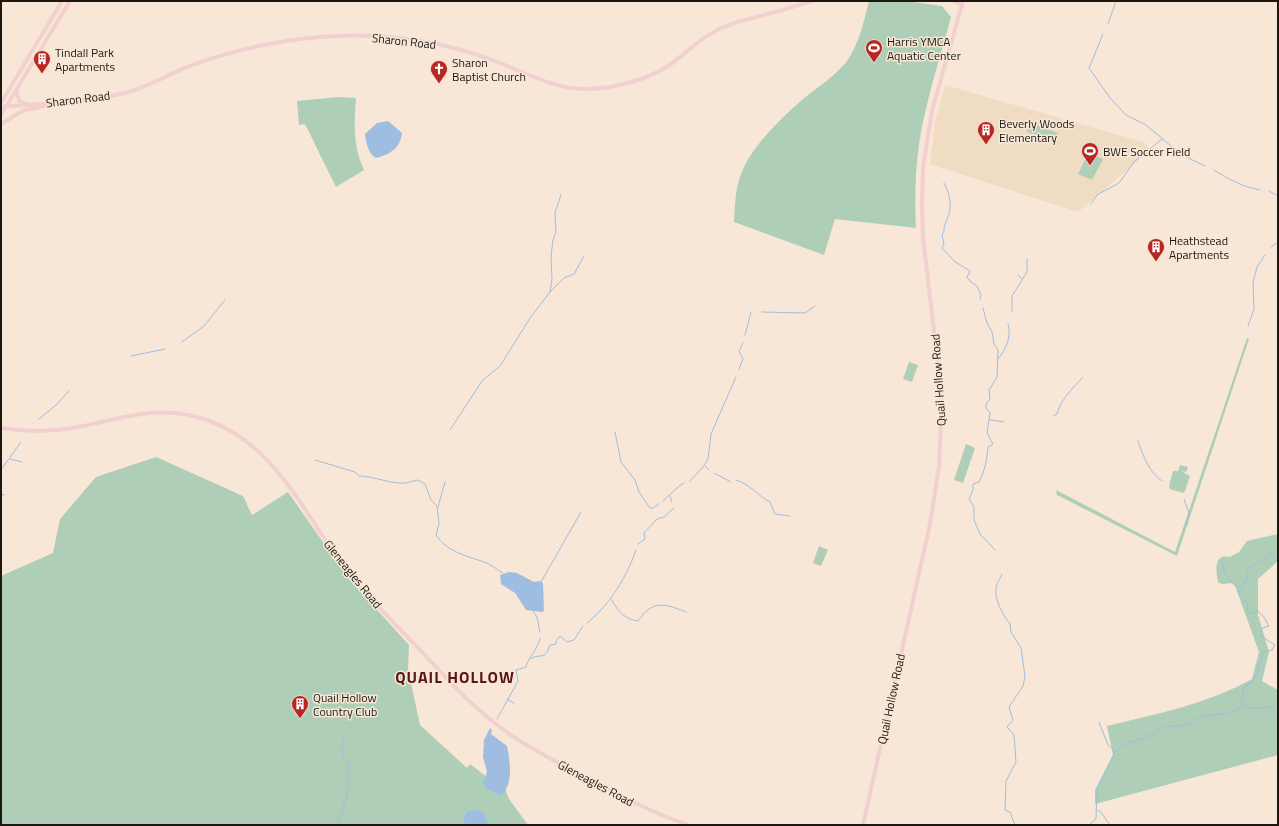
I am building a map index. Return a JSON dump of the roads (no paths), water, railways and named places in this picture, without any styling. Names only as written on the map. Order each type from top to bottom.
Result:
[{"type":"main road","points":[[1,103],[62,1]]},
{"type":"main road","points":[[1,115],[3,107],[16,90],[70,1]]},
{"type":"main road","name":"Sharon Road","points":[[3,107],[116,95],[132,91],[195,64],[244,48],[298,40],[347,36],[433,43],[492,60],[565,87],[584,89],[601,88],[630,81],[661,70],[706,36],[722,28],[813,1]]},
{"type":"main road","points":[[953,1],[962,3]]},
{"type":"main road","name":"Quail Hollow Road","points":[[863,825],[930,524],[939,467],[942,400],[923,237],[922,185],[924,159],[932,111],[962,3]]},
{"type":"main road","points":[[16,90],[19,101],[32,105]]},
{"type":"main road","points":[[1,124],[22,111],[52,103]]},
{"type":"main road","name":"Gleneagles Road","points":[[1,428],[33,431],[53,430],[132,414],[167,412],[198,417],[233,432],[251,443],[273,464],[332,552],[358,584],[478,709],[507,732],[552,759],[645,809],[688,825]]},
{"type":"water","points":[[388,121],[402,133],[401,139],[394,150],[386,155],[376,158],[369,151],[365,134],[377,123]]},
{"type":"water","points":[[509,572],[517,573],[534,582],[540,581],[543,583],[544,611],[526,610],[515,593],[501,584],[500,575]]},
{"type":"water","points":[[490,728],[492,730],[491,734],[507,746],[508,752],[510,765],[509,779],[508,785],[501,796],[487,789],[483,784],[487,772],[483,757],[484,740]]},
{"type":"water","points":[[478,810],[484,813],[488,825],[463,825],[466,813]]},
{"type":"waterway","points":[[1108,24],[1116,1]]},
{"type":"waterway","points":[[1103,34],[1089,68],[1110,98],[1126,115],[1146,125],[1182,155],[1205,166]]},
{"type":"waterway","points":[[1091,204],[1097,195],[1119,183],[1134,162],[1162,139]]},
{"type":"waterway","points":[[1214,170],[1236,182],[1260,190]]},
{"type":"waterway","points":[[944,183],[949,195],[950,211],[942,235],[944,244],[942,248],[954,261],[970,271],[967,277],[977,286],[981,295],[980,299]]},
{"type":"waterway","points":[[1269,191],[1278,196]]},
{"type":"waterway","points":[[550,292],[552,280],[551,256],[553,240],[556,232],[555,213],[561,195]]},
{"type":"waterway","points":[[1271,247],[1278,242]]},
{"type":"waterway","points":[[1248,326],[1254,309],[1253,283],[1257,267],[1265,255]]},
{"type":"waterway","points":[[450,430],[482,381],[500,366],[530,318],[550,292],[564,278],[574,274],[584,256]]},
{"type":"waterway","points":[[1012,311],[1012,296],[1027,272],[1027,259]]},
{"type":"waterway","points":[[1018,275],[1023,280]]},
{"type":"waterway","points":[[182,342],[204,326],[225,300]]},
{"type":"waterway","points":[[762,312],[805,313],[815,306]]},
{"type":"waterway","points":[[983,308],[987,323],[992,332],[994,344],[998,350],[997,377],[989,390],[990,399],[986,404],[986,408],[990,413],[987,433],[993,444],[988,447],[983,474],[979,482],[973,484],[973,490],[969,499],[974,507],[974,520],[980,534],[995,550]]},
{"type":"waterway","points":[[745,335],[751,312]]},
{"type":"waterway","points":[[998,359],[1008,343],[1008,324]]},
{"type":"waterway","points":[[739,369],[743,359],[739,351],[743,343]]},
{"type":"waterway","points":[[131,356],[165,349]]},
{"type":"waterway","points":[[690,481],[708,459],[711,434],[736,377]]},
{"type":"waterway","points":[[1053,416],[1057,414],[1064,399],[1083,377]]},
{"type":"waterway","points":[[39,419],[56,405],[69,391]]},
{"type":"waterway","points":[[990,420],[1004,422]]},
{"type":"waterway","points":[[615,432],[621,462],[635,480],[639,492],[650,508],[653,508],[659,504]]},
{"type":"waterway","points":[[1138,441],[1150,468],[1162,481]]},
{"type":"waterway","points":[[1,470],[21,442]]},
{"type":"waterway","points":[[10,459],[22,462]]},
{"type":"waterway","points":[[315,460],[355,472],[359,476],[402,483],[418,480],[425,484],[431,500],[437,506],[439,524],[436,535],[441,541],[446,546],[464,555],[487,563],[503,573]]},
{"type":"waterway","points":[[705,466],[709,470]]},
{"type":"waterway","points":[[714,473],[731,482]]},
{"type":"waterway","points":[[736,480],[746,484],[770,502],[775,514],[790,516]]},
{"type":"waterway","points":[[438,507],[445,482]]},
{"type":"waterway","points":[[663,501],[684,483]]},
{"type":"waterway","points":[[670,496],[672,502]]},
{"type":"waterway","points":[[1184,499],[1189,513],[1186,526]]},
{"type":"waterway","points":[[638,544],[645,539],[644,533],[657,519],[664,517],[674,508]]},
{"type":"waterway","points":[[541,582],[581,512]]},
{"type":"waterway","points":[[587,623],[610,600],[628,570],[636,550]]},
{"type":"waterway","points":[[1089,825],[1096,819],[1097,789],[1115,752],[1127,743],[1144,738],[1164,727],[1184,725],[1203,716],[1224,714],[1240,708],[1244,688],[1256,676],[1263,652],[1272,650],[1275,645],[1261,636],[1262,628],[1269,626],[1264,617],[1258,611],[1250,614],[1248,613],[1247,603],[1238,592],[1246,580],[1248,569],[1278,550]]},
{"type":"waterway","points":[[1221,560],[1225,573],[1232,583],[1239,588]]},
{"type":"waterway","points":[[1002,574],[997,583],[996,598],[1002,612],[1010,624],[1011,632],[1021,648],[1025,676],[1023,686],[1009,707],[1013,720],[1007,727],[1014,735],[1016,762],[1006,781],[1005,810],[1010,812],[1015,825]]},
{"type":"waterway","points":[[611,599],[622,614],[638,621],[648,609],[659,605],[665,605],[686,612]]},
{"type":"waterway","points":[[533,611],[537,617],[540,632]]},
{"type":"waterway","points":[[530,659],[544,655],[550,645],[556,644],[556,641],[560,636],[567,642],[574,640],[583,626]]},
{"type":"waterway","points":[[497,719],[518,681],[516,670],[526,667],[540,638]]},
{"type":"waterway","points":[[507,699],[514,703]]},
{"type":"waterway","points":[[1242,703],[1247,708],[1278,707]]},
{"type":"waterway","points":[[1099,722],[1108,745],[1115,751]]},
{"type":"waterway","points":[[337,825],[347,796],[349,764],[343,758],[342,751],[346,734]]},
{"type":"waterway","points":[[1098,811],[1100,811],[1110,825]]},
{"type":"place","name":"Harris YMCA Aquatic Center","points":[[874,63]]},
{"type":"place","name":"Tindall Park Apartments","points":[[42,74]]},
{"type":"place","name":"Sharon Baptist Church","points":[[439,84]]},
{"type":"place","name":"Beverly Woods Elementary","points":[[986,145]]},
{"type":"place","name":"BWE Soccer Field","points":[[1090,166]]},
{"type":"place","name":"Heathstead Apartments","points":[[1156,262]]},
{"type":"place","name":"Quail Hollow Country Club","points":[[300,719]]},
{"type":"district","name":"QUAIL HOLLOW","points":[[455,677]]}]
